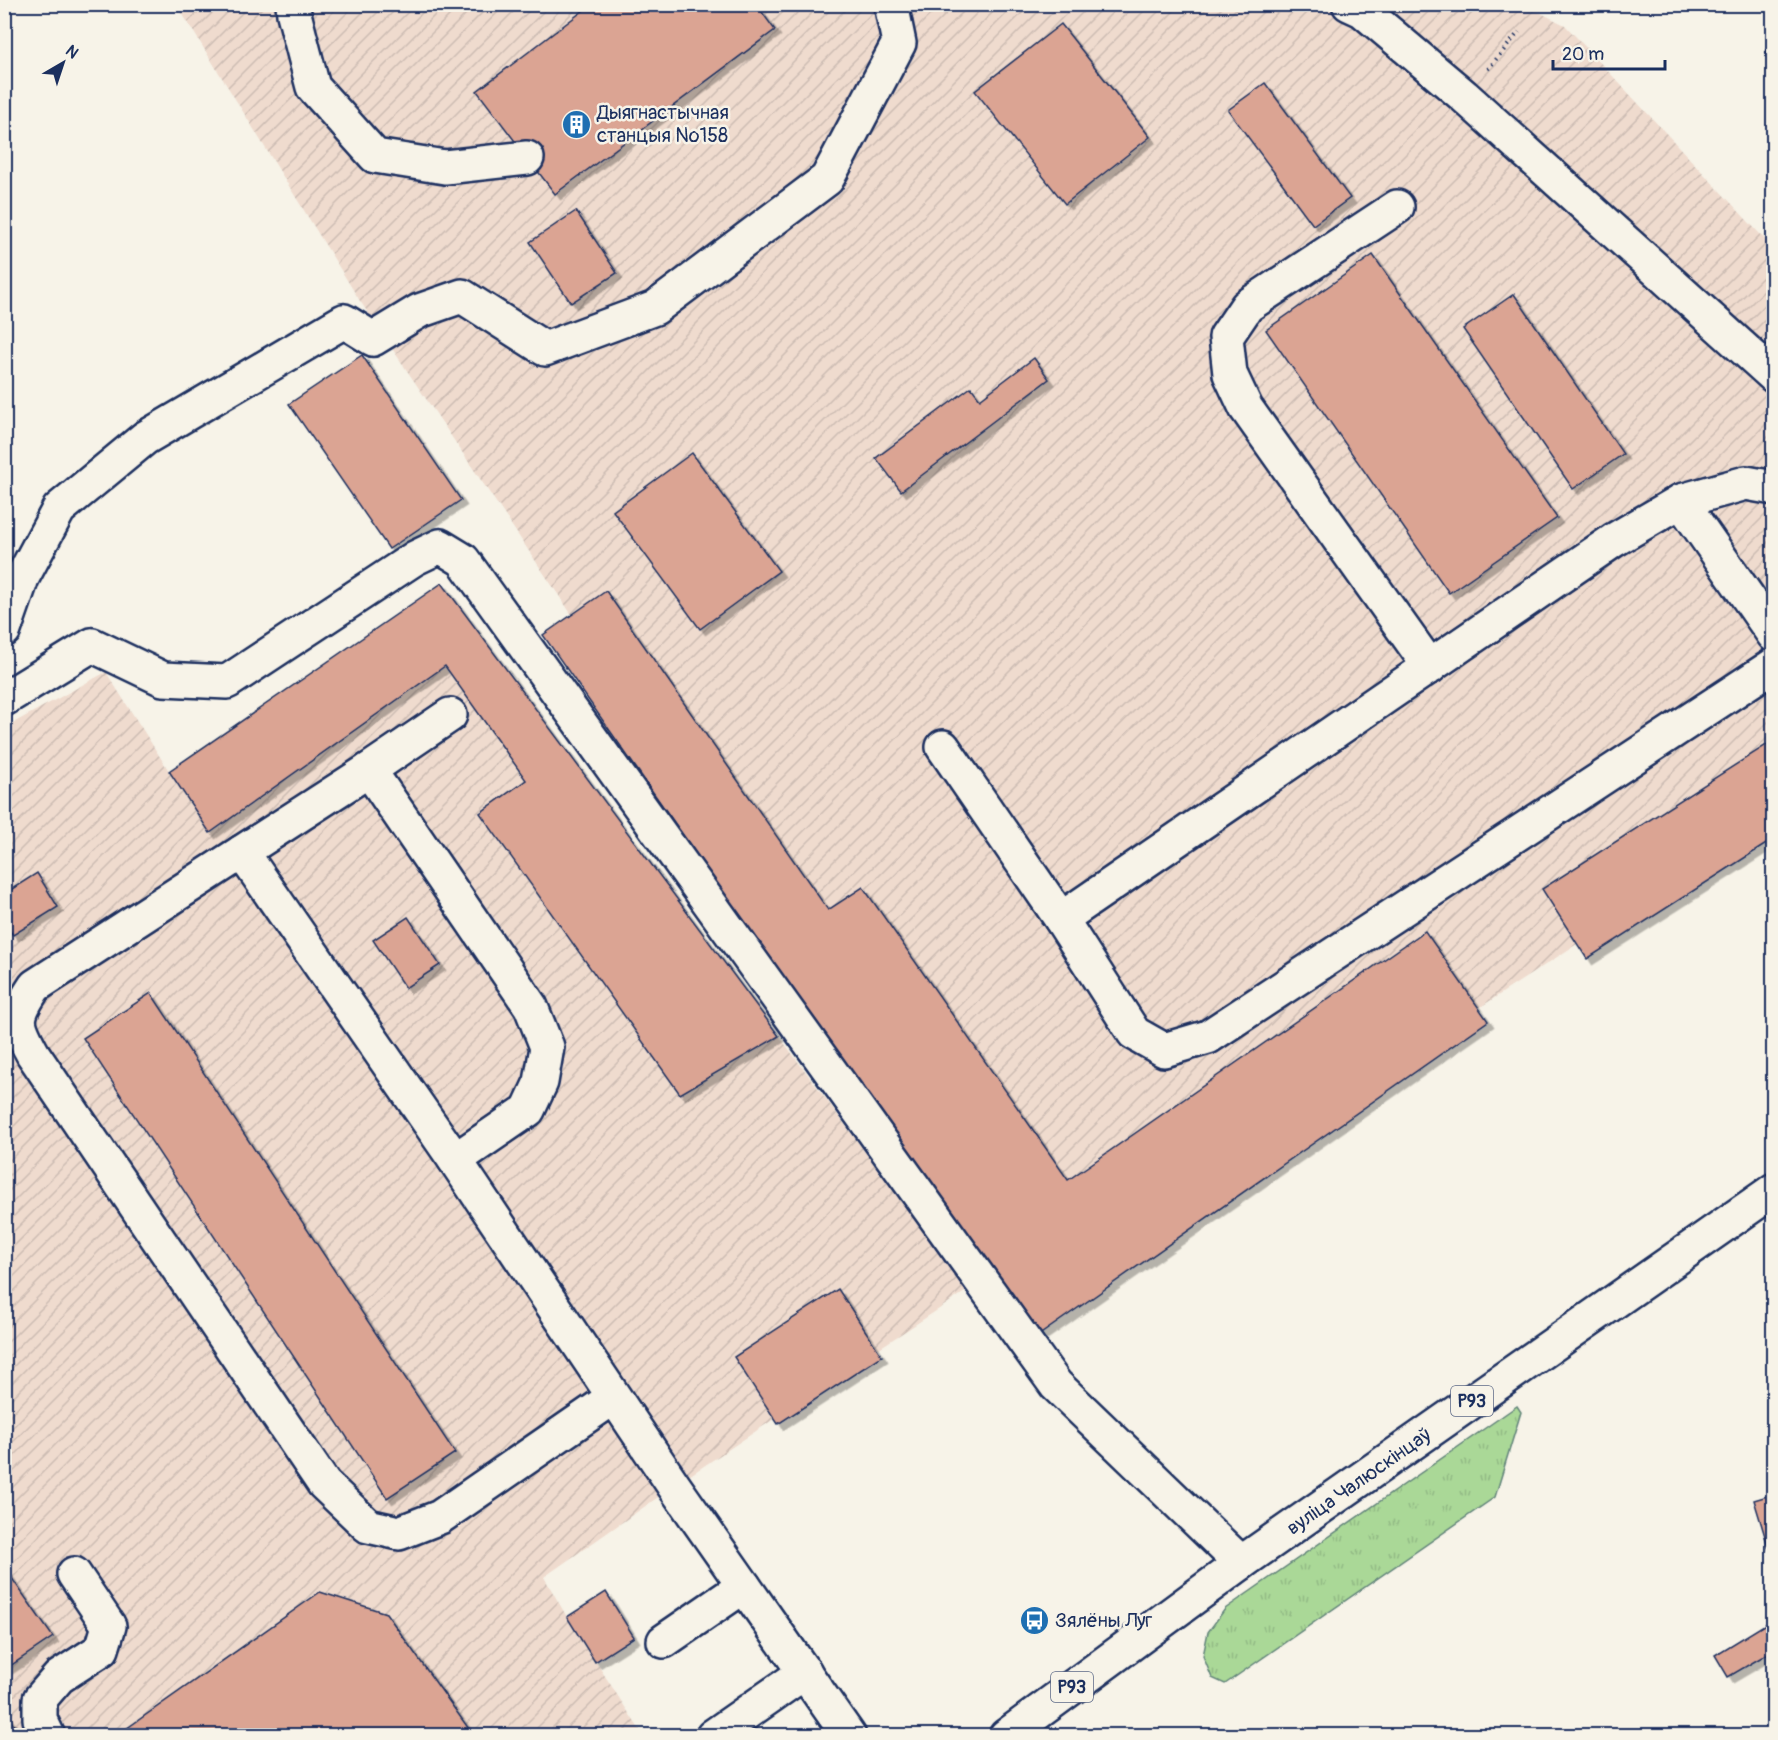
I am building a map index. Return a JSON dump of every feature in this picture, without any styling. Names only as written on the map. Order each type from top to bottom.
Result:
[{"type":"main road","points":[[294,4],[294,14],[313,87],[375,156],[445,167],[527,158]]},
{"type":"main road","points":[[4,630],[22,578],[59,509],[145,438],[344,321],[373,339],[419,311],[462,296],[545,349],[655,308],[827,179],[899,43],[891,4]]},
{"type":"main road","points":[[1349,4],[1362,10],[1464,96],[1773,376]]},
{"type":"main road","points":[[1397,207],[1247,306],[1226,337],[1230,374],[1246,408],[1430,667]]},
{"type":"main road","points":[[1061,919],[1614,540],[1681,501],[1746,483],[1773,488]]},
{"type":"main road","points":[[1681,501],[1773,635]]},
{"type":"main road","points":[[4,699],[92,645],[163,679],[227,682],[415,558],[440,546],[463,560],[1056,1385],[1197,1518],[1241,1563]]},
{"type":"main road","points":[[943,747],[1061,919],[1134,1033],[1164,1050],[1208,1036],[1773,665]]},
{"type":"main road","points":[[450,715],[35,986],[20,1009],[20,1029],[33,1054],[324,1484],[368,1526],[399,1533],[440,1518],[614,1397]]},
{"type":"main road","points":[[369,770],[531,1007],[547,1047],[541,1082],[528,1110],[455,1160]]},
{"type":"main road","points":[[242,852],[455,1160],[614,1397],[849,1736]]},
{"type":"main road","name":"вуліца Чалюскінцаў","points":[[1006,1736],[1241,1563],[1773,1190]]},
{"type":"main road","points":[[48,1736],[40,1719],[40,1699],[59,1677],[102,1649],[109,1626],[74,1574]]},
{"type":"main road","points":[[664,1641],[744,1586]]},
{"type":"main road","points":[[713,1736],[805,1672]]},
{"type":"path","points":[[1464,96],[1519,32]]},
{"type":"shaded area","points":[[1523,4],[1565,25],[1773,248],[1773,839],[1577,944],[1479,1008],[1488,1021],[1130,1272],[863,888],[828,910],[606,592],[572,615],[360,301],[177,5]]},
{"type":"shaded area","points":[[442,583],[968,1290],[878,1349],[882,1356],[778,1424],[774,1419],[544,1577],[643,1735],[5,1735],[4,728],[106,672],[169,771]]},
{"type":"green space","points":[[1517,1406],[1521,1412],[1495,1497],[1225,1684],[1212,1678],[1203,1656],[1208,1632],[1225,1609]]},
{"type":"building","name":"Дыягнастычная станцыя №158","points":[[592,4],[756,4],[775,30],[555,194],[477,91]]},
{"type":"building","points":[[1061,24],[1150,137],[1065,204],[975,91]]},
{"type":"building","points":[[1774,48],[1774,87],[1766,50]]},
{"type":"building","points":[[1265,83],[1350,198],[1313,225],[1228,110]]},
{"type":"building","points":[[576,211],[617,273],[571,303],[530,242]]},
{"type":"building","points":[[1373,255],[1557,518],[1449,593],[1266,330]]},
{"type":"building","points":[[1514,294],[1623,454],[1573,489],[1463,329]]},
{"type":"building","points":[[362,355],[461,500],[389,549],[289,404]]},
{"type":"building","points":[[1034,358],[1049,379],[901,491],[876,458],[971,387],[980,399]]},
{"type":"building","points":[[692,453],[779,571],[700,629],[613,511]]},
{"type":"building","points":[[442,583],[779,1036],[680,1094],[480,813],[526,780],[445,666],[210,833],[169,771]]},
{"type":"building","points":[[606,591],[828,910],[863,887],[1068,1180],[1425,931],[1488,1021],[1035,1338],[543,635]]},
{"type":"building","points":[[1774,740],[1774,839],[1587,959],[1542,889]]},
{"type":"building","points":[[37,873],[58,907],[13,935],[4,923],[4,894]]},
{"type":"building","points":[[408,917],[440,965],[405,988],[373,940]]},
{"type":"building","points":[[151,993],[455,1453],[387,1498],[83,1038]]},
{"type":"building","points":[[838,1289],[882,1356],[778,1424],[734,1357]]},
{"type":"building","points":[[1774,1494],[1774,1566],[1754,1500]]},
{"type":"building","points":[[4,1567],[53,1637],[4,1670]]},
{"type":"building","points":[[320,1592],[386,1613],[474,1736],[116,1736]]},
{"type":"building","points":[[606,1592],[634,1637],[595,1662],[567,1617]]},
{"type":"building","points":[[1772,1620],[1774,1650],[1728,1677],[1715,1655]]},
{"type":"building","points":[[4,1711],[21,1736],[4,1736]]},
{"type":"place","name":"Дыягнастычная станцыя №158","points":[[576,124]]},
{"type":"place","name":"Зялёны Луг","points":[[1034,1620]]}]
